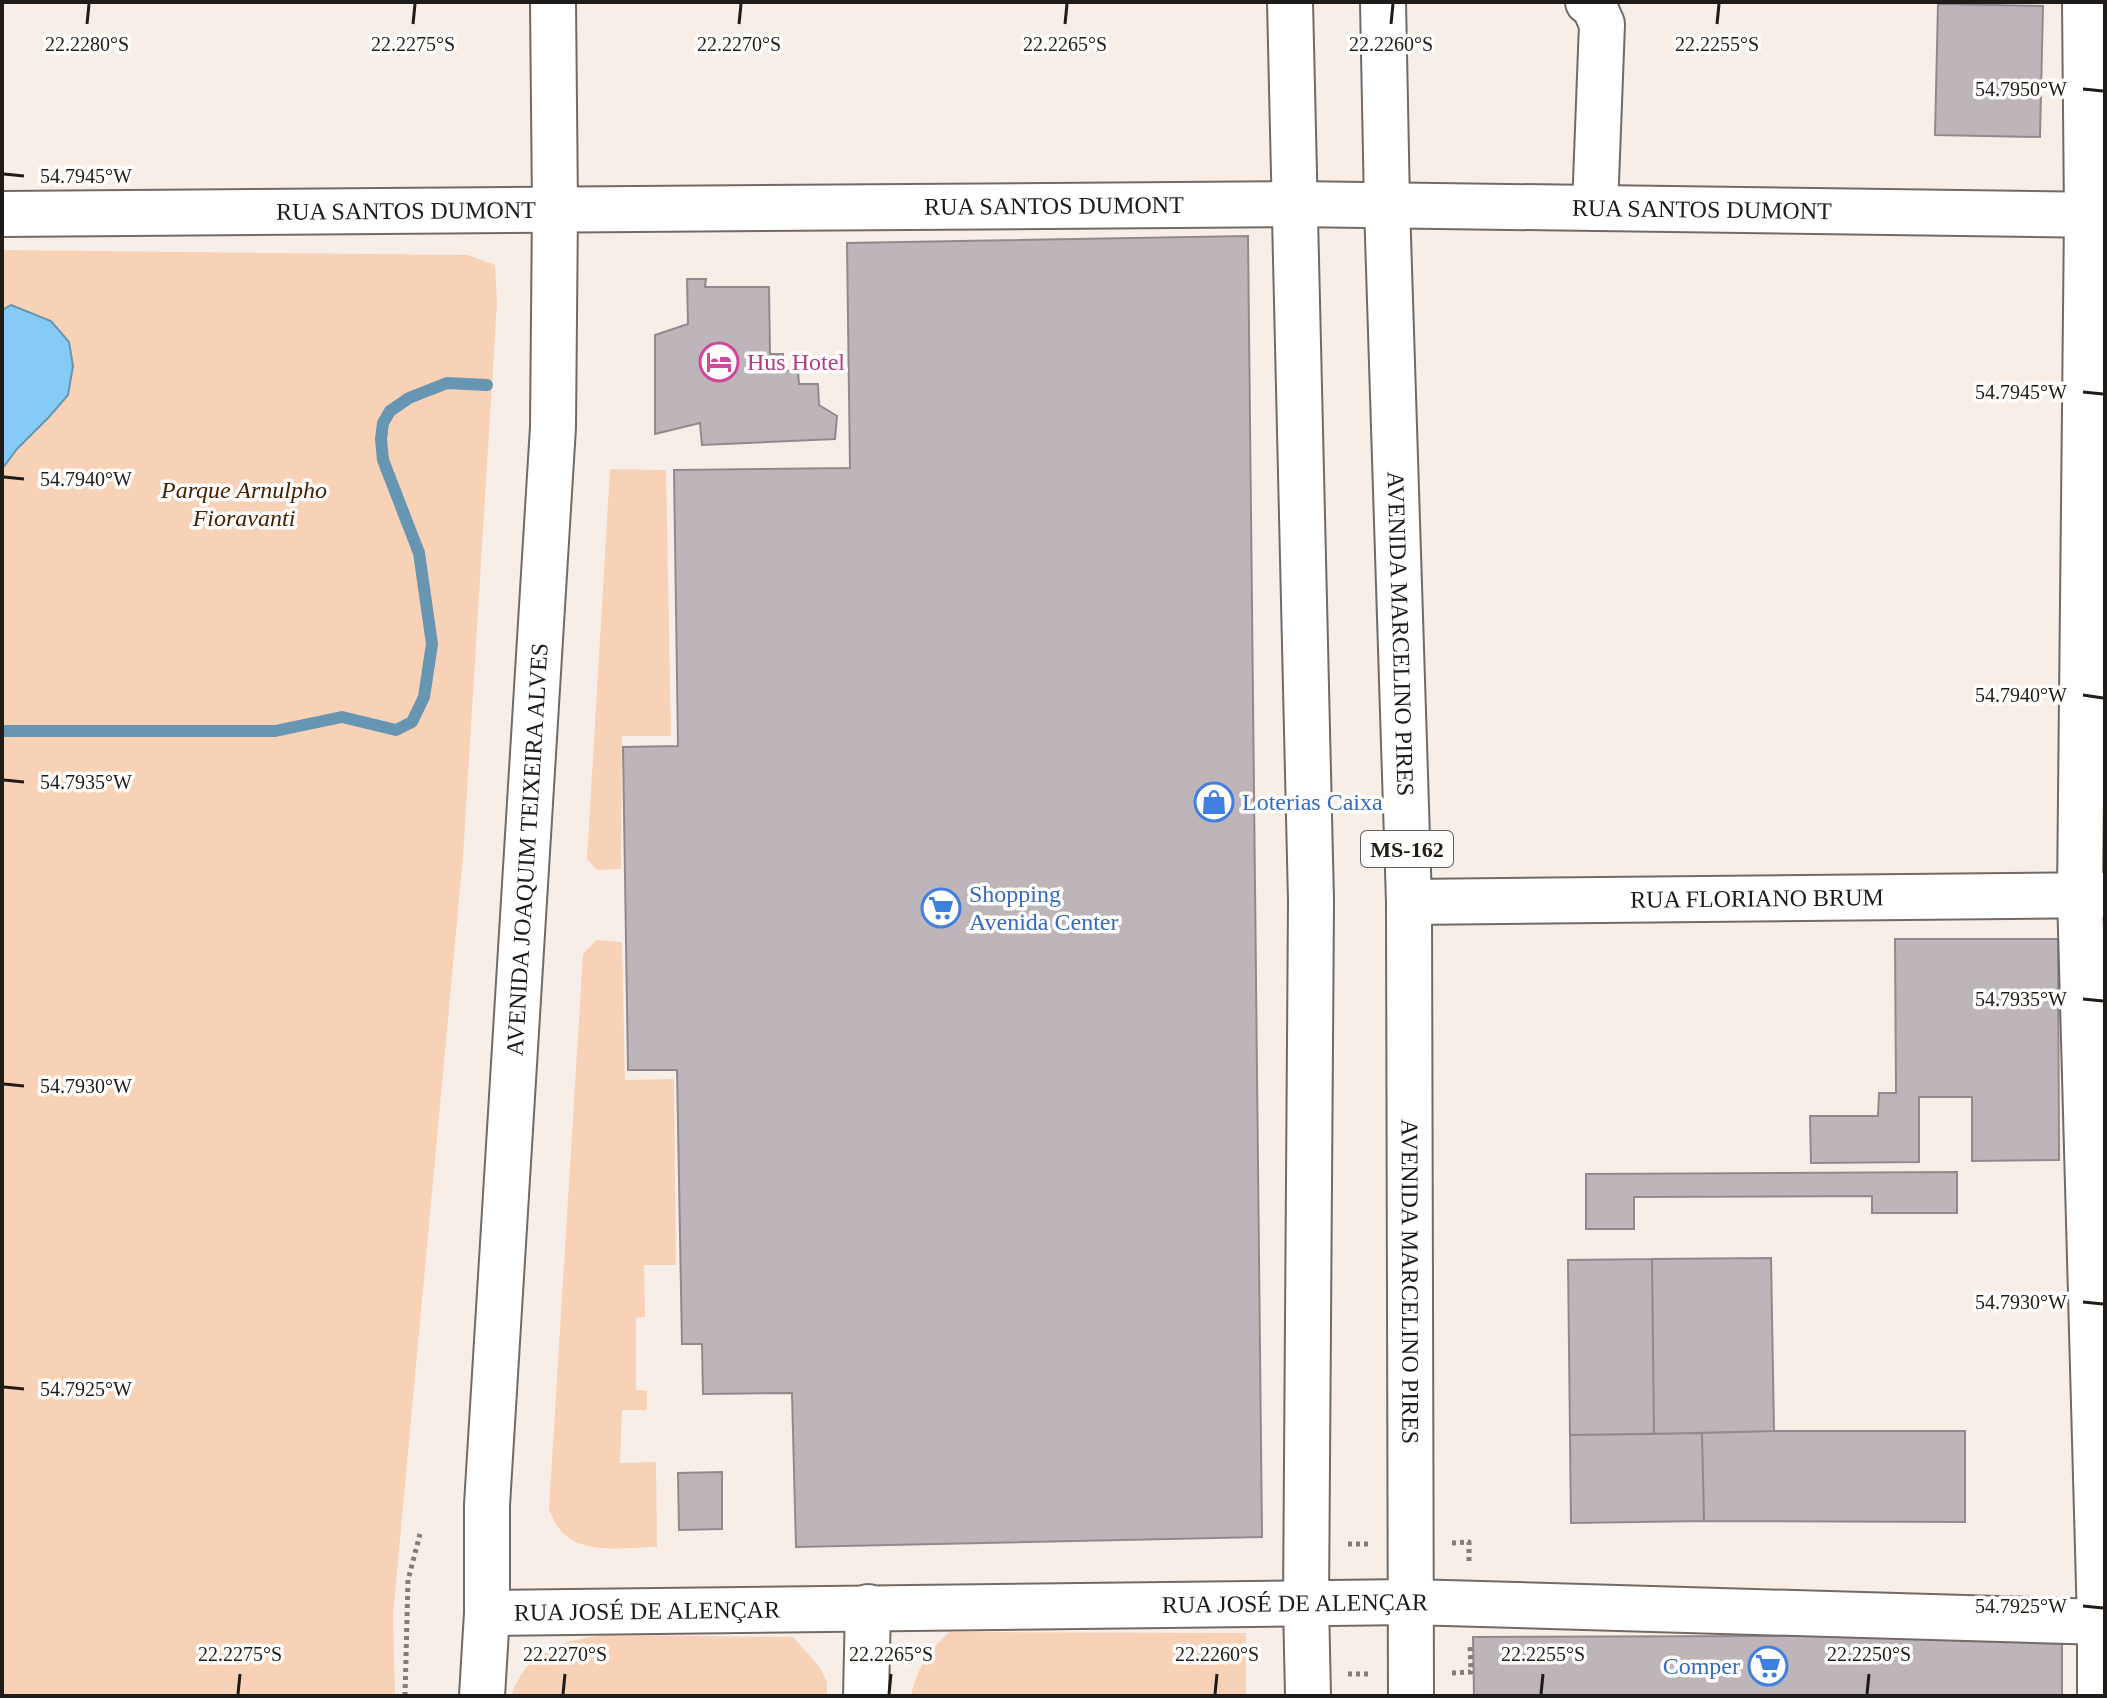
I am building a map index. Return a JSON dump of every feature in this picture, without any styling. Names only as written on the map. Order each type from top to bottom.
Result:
[{"type":"main road","name":"AVENIDA JOAQUIM TEIXEIRA ALVES","points":[[482,1696],[487,1613],[487,1505],[553,427],[553,2]]},
{"type":"main road","points":[[1290,2],[1311,901],[1308,1696]]},
{"type":"main road","name":"AVENIDA MARCELINO PIRES","points":[[1383,2],[1409,902],[1411,1696]]},
{"type":"main road","points":[[1588,2],[1593,4],[1602,24],[1595,208]]},
{"type":"main road","points":[[2085,2],[2096,215],[2092,894],[2102,1622],[2100,1696]]},
{"type":"main road","name":"RUA SANTOS DUMONT","points":[[2,214],[1294,204],[2096,215]]},
{"type":"main road","name":"RUA FLORIANO BRUM","points":[[1409,902],[2092,894]]},
{"type":"main road","name":"RUA JOSÉ DE ALENÇAR","points":[[487,1613],[1410,1602],[2102,1622]]},
{"type":"main road","points":[[866,1696],[868,1607]]},
{"type":"path","points":[[405,1696],[408,1580],[420,1534]]},
{"type":"green space","name":"Parque Arnulpho Fioravanti","points":[[2,250],[468,255],[495,265],[497,302],[463,856],[393,1615],[395,1696],[2,1696]]},
{"type":"green space","points":[[610,469],[666,470],[671,736],[622,736],[621,869],[597,870],[587,859]]},
{"type":"green space","points":[[596,940],[622,942],[625,1080],[674,1079],[676,1265],[644,1265],[645,1317],[636,1318],[636,1390],[647,1391],[647,1410],[622,1410],[620,1463],[656,1462],[657,1547],[617,1549],[577,1542],[557,1526],[549,1509],[583,954]]},
{"type":"green space","points":[[949,1632],[1246,1633],[1246,1696],[911,1696],[925,1661]]},
{"type":"green space","points":[[603,1635],[793,1637],[819,1666],[827,1682],[827,1696],[511,1696],[526,1668],[546,1651]]},
{"type":"water","points":[[11,305],[51,321],[69,342],[73,366],[68,395],[2,469],[2,310]]},
{"type":"building","points":[[1938,4],[2043,6],[2040,137],[1935,135]]},
{"type":"building","name":"Shopping Avenida Center","points":[[1248,236],[1262,1537],[796,1547],[792,1393],[703,1394],[702,1344],[682,1344],[677,1070],[628,1070],[623,747],[678,746],[674,470],[850,468],[847,243]]},
{"type":"building","name":"Hus Hotel","points":[[687,279],[706,279],[705,287],[769,287],[770,354],[783,354],[783,371],[798,370],[799,384],[818,384],[819,405],[837,416],[835,439],[702,445],[700,423],[655,434],[655,335],[688,324]]},
{"type":"building","points":[[1895,939],[2058,939],[2059,1160],[1972,1161],[1972,1097],[1919,1097],[1919,1162],[1811,1163],[1810,1116],[1878,1116],[1879,1093],[1896,1093]]},
{"type":"building","points":[[1957,1172],[1957,1213],[1872,1213],[1872,1196],[1634,1197],[1634,1229],[1586,1229],[1586,1174]]},
{"type":"building","points":[[1771,1258],[1774,1431],[1654,1434],[1652,1259]]},
{"type":"building","points":[[1652,1259],[1654,1434],[1570,1435],[1568,1260]]},
{"type":"building","points":[[1965,1431],[1965,1522],[1704,1521],[1702,1433]]},
{"type":"building","points":[[1702,1433],[1704,1521],[1571,1523],[1570,1435]]},
{"type":"building","points":[[722,1472],[722,1529],[679,1530],[678,1473]]},
{"type":"building","name":"Comper","points":[[2062,1635],[2062,1696],[1474,1696],[1473,1637]]},
{"type":"waterway","points":[[2,731],[275,731],[342,717],[396,730],[412,722],[424,697],[432,644],[419,553],[383,460],[383,423],[390,411],[409,398],[447,383],[487,385]]},
{"type":"place","name":"Hus Hotel","points":[[719,362]]},
{"type":"place","name":"Loterias Caixa","points":[[1214,802]]},
{"type":"place","name":"Shopping Avenida Center","points":[[941,908]]},
{"type":"place","name":"Comper","points":[[1768,1666]]}]
